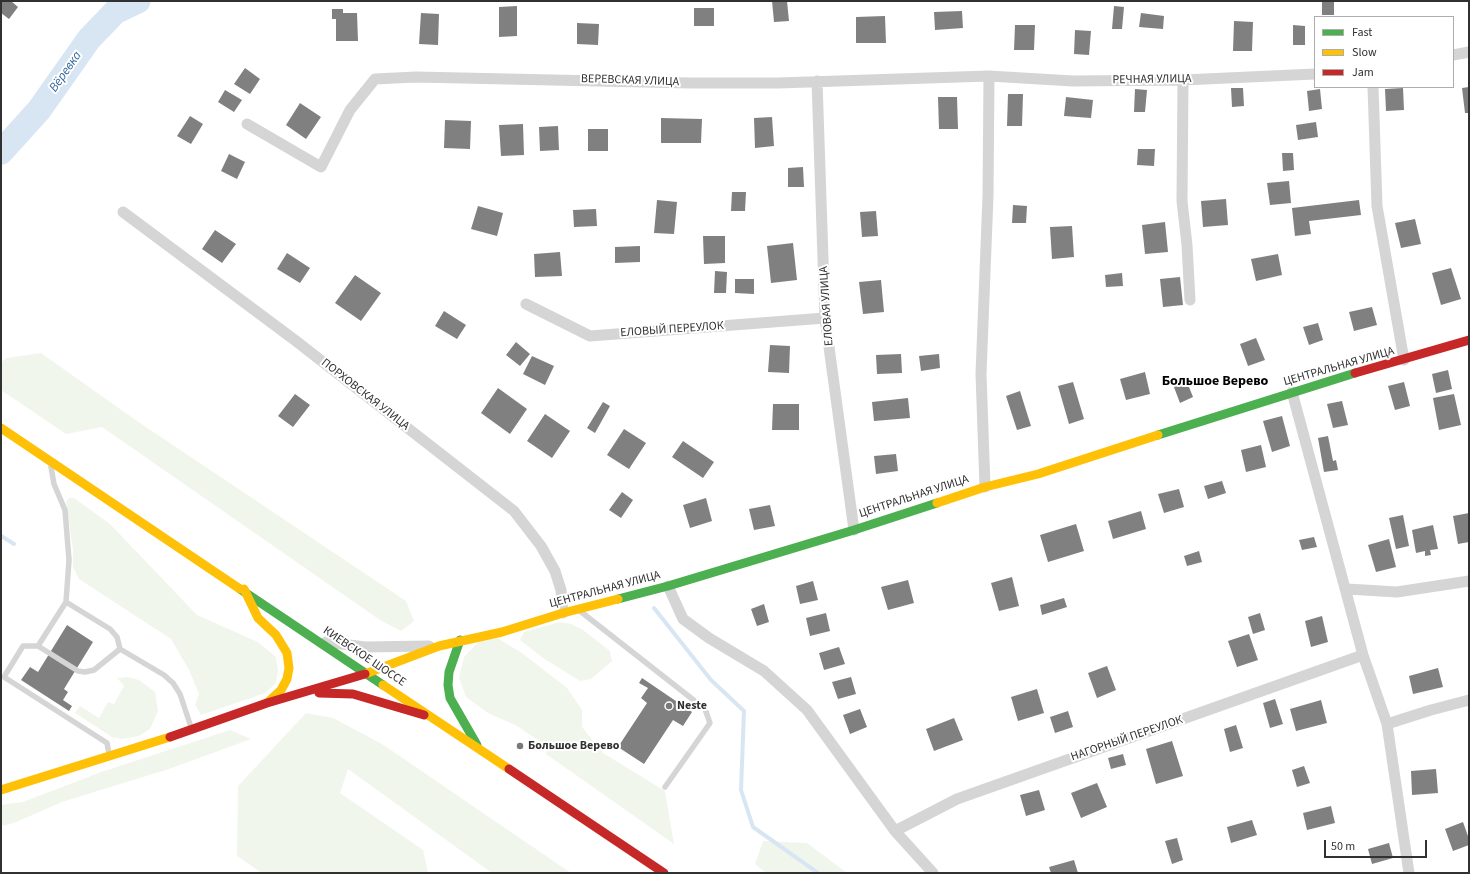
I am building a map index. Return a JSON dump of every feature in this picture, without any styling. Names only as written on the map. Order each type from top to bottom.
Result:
[{"type":"street","points":[[1454,55],[1469,52]]},
{"type":"street","name":"РЕЧНАЯ УЛИЦА","points":[[989,76],[1073,81],[1183,80],[1314,74]]},
{"type":"street","points":[[985,487],[981,374],[988,196],[989,76]]},
{"type":"street","name":"ВЕРЕВСКАЯ УЛИЦА","points":[[247,124],[321,167],[350,110],[375,79],[416,77],[690,83],[817,82],[989,76]]},
{"type":"street","points":[[1183,80],[1182,201],[1187,245],[1190,300]]},
{"type":"street","name":"ЕЛОВАЯ УЛИЦА","points":[[817,82],[825,318],[854,530]]},
{"type":"street","points":[[1373,88],[1377,206],[1404,360]]},
{"type":"street","name":"ПОРХОВСКАЯ УЛИЦА","points":[[123,212],[296,341],[514,511],[541,546],[555,571],[560,590],[563,613]]},
{"type":"street","name":"ЕЛОВЫЙ ПЕРЕУЛОК","points":[[526,304],[590,336],[825,318]]},
{"type":"street","name":"ЦЕНТРАЛЬНАЯ УЛИЦА","points":[[299,693],[366,674],[439,646],[460,640],[502,632],[563,613],[668,586],[854,530],[985,487],[1038,474],[1292,392],[1469,340]]},
{"type":"street","points":[[1292,392],[1339,569],[1347,590],[1363,655],[1387,724],[1409,873]]},
{"type":"street","name":"КИЕВСКОЕ ШОССЕ","points":[[1,428],[244,589],[366,674],[664,873]]},
{"type":"street","points":[[1347,590],[1397,592],[1469,581]]},
{"type":"street","points":[[668,586],[683,619],[709,638],[764,671],[807,710],[895,831],[933,873]]},
{"type":"street","points":[[244,589],[258,618],[276,635],[287,653],[289,668],[287,679],[281,690],[267,703]]},
{"type":"street","points":[[460,640],[449,672],[448,685],[450,698],[480,750]]},
{"type":"street","points":[[319,641],[365,647],[439,646]]},
{"type":"street","name":"НАГОРНЫЙ ПЕРЕУЛОК","points":[[895,831],[957,799],[1363,655]]},
{"type":"street","points":[[1,790],[110,756],[299,693],[338,692],[353,694],[432,718]]},
{"type":"street","points":[[1387,724],[1469,700]]},
{"type":"lane","points":[[38,646],[66,602],[69,560],[65,510],[54,484],[50,460]]},
{"type":"lane","points":[[66,602],[110,629],[117,637],[120,649],[164,675],[173,683],[180,694],[192,728]]},
{"type":"lane","points":[[579,610],[705,709],[710,723],[665,787]]},
{"type":"lane","points":[[110,756],[107,743],[4,677],[23,646],[38,646],[78,671],[85,672],[94,670],[120,649]]},
{"type":"shaded area","points":[[41,353],[137,421],[406,601],[414,621],[401,631],[380,620],[102,427],[66,434],[1,390],[1,362],[7,358]]},
{"type":"shaded area","points":[[69,498],[74,498],[110,524],[197,615],[258,642],[276,657],[278,670],[276,683],[265,693],[201,715],[195,705],[199,694],[189,670],[171,639],[79,579],[73,567],[73,550],[66,502]]},
{"type":"shaded area","points":[[559,622],[571,624],[583,630],[610,651],[612,661],[591,679],[580,681],[543,658],[520,640],[524,632]]},
{"type":"shaded area","points":[[497,638],[522,653],[567,688],[582,710],[582,727],[603,753],[665,791],[674,844],[546,754],[548,747],[517,726],[488,713],[466,697],[459,678],[464,657],[480,640]]},
{"type":"shaded area","points":[[127,677],[139,680],[155,692],[158,711],[150,729],[139,736],[122,739],[112,737],[75,713],[80,706],[99,718],[108,702],[114,704],[124,686],[117,678]]},
{"type":"shaded area","points":[[306,713],[333,718],[382,744],[571,873],[492,873],[348,769],[340,793],[423,850],[428,873],[262,873],[237,856],[238,786]]},
{"type":"shaded area","points":[[230,730],[251,739],[169,769],[62,802],[14,823],[1,826],[1,805],[23,802],[104,771]]},
{"type":"shaded area","points":[[763,841],[807,843],[847,873],[766,873],[755,864]]},
{"type":"building","points":[[1,1],[11,1],[18,7],[9,19],[1,13]]},
{"type":"building","points":[[772,1],[787,1],[789,21],[774,22]]},
{"type":"building","points":[[1322,1],[1334,1],[1334,15],[1322,15]]},
{"type":"building","points":[[517,6],[517,36],[499,37],[499,7]]},
{"type":"building","points":[[1114,6],[1124,7],[1122,29],[1112,29]]},
{"type":"building","points":[[694,8],[714,8],[714,26],[694,26]]},
{"type":"building","points":[[332,9],[343,9],[343,13],[357,13],[358,41],[336,41],[336,19],[332,19]]},
{"type":"building","points":[[962,11],[963,28],[935,30],[934,12]]},
{"type":"building","points":[[421,13],[439,14],[438,45],[419,44]]},
{"type":"building","points":[[1141,13],[1164,16],[1163,29],[1139,27]]},
{"type":"building","points":[[885,16],[886,43],[856,43],[856,17]]},
{"type":"building","points":[[1234,21],[1253,22],[1252,51],[1233,51]]},
{"type":"building","points":[[577,23],[599,24],[598,45],[577,44]]},
{"type":"building","points":[[1015,25],[1035,25],[1034,50],[1014,50]]},
{"type":"building","points":[[1293,25],[1305,26],[1305,45],[1293,45]]},
{"type":"building","points":[[1075,30],[1091,31],[1089,55],[1074,54]]},
{"type":"building","points":[[245,68],[260,79],[250,94],[234,84]]},
{"type":"building","points":[[1469,87],[1469,113],[1465,113],[1462,88]]},
{"type":"building","points":[[1231,88],[1243,88],[1244,106],[1232,107]]},
{"type":"building","points":[[1403,88],[1404,110],[1386,111],[1385,89]]},
{"type":"building","points":[[1135,89],[1147,90],[1145,112],[1134,112]]},
{"type":"building","points":[[1320,89],[1322,109],[1309,111],[1307,91]]},
{"type":"building","points":[[225,90],[242,100],[234,112],[218,102]]},
{"type":"building","points":[[1008,94],[1023,94],[1022,126],[1007,126]]},
{"type":"building","points":[[938,97],[957,97],[958,129],[939,129]]},
{"type":"building","points":[[1066,97],[1093,100],[1091,118],[1064,116]]},
{"type":"building","points":[[300,103],[321,117],[306,139],[286,125]]},
{"type":"building","points":[[190,116],[203,124],[191,144],[177,136]]},
{"type":"building","points":[[772,117],[774,146],[755,148],[754,118]]},
{"type":"building","points":[[661,118],[702,119],[701,143],[661,143]]},
{"type":"building","points":[[445,120],[471,121],[470,149],[444,148]]},
{"type":"building","points":[[1316,122],[1318,137],[1298,140],[1296,125]]},
{"type":"building","points":[[523,124],[524,155],[501,156],[499,125]]},
{"type":"building","points":[[558,126],[559,150],[540,151],[539,127]]},
{"type":"building","points":[[588,129],[608,129],[608,151],[588,151]]},
{"type":"building","points":[[1138,149],[1155,149],[1154,166],[1137,165]]},
{"type":"building","points":[[1282,153],[1293,153],[1294,170],[1283,171]]},
{"type":"building","points":[[229,154],[245,162],[237,179],[221,171]]},
{"type":"building","points":[[803,167],[804,187],[788,187],[788,168]]},
{"type":"building","points":[[1289,181],[1291,203],[1270,205],[1267,183]]},
{"type":"building","points":[[732,192],[746,192],[745,211],[731,211]]},
{"type":"building","points":[[1226,199],[1228,225],[1203,227],[1201,201]]},
{"type":"building","points":[[657,200],[677,202],[674,234],[654,233]]},
{"type":"building","points":[[1359,200],[1361,215],[1309,221],[1311,234],[1295,236],[1292,208]]},
{"type":"building","points":[[1013,205],[1027,206],[1026,223],[1012,223]]},
{"type":"building","points":[[478,206],[503,213],[497,236],[471,229]]},
{"type":"building","points":[[596,209],[597,226],[574,227],[573,210]]},
{"type":"building","points":[[876,211],[878,236],[862,237],[860,212]]},
{"type":"building","points":[[1415,219],[1421,244],[1401,248],[1395,223]]},
{"type":"building","points":[[1165,222],[1168,252],[1145,254],[1142,225]]},
{"type":"building","points":[[1072,226],[1074,257],[1052,259],[1050,227]]},
{"type":"building","points":[[215,230],[236,244],[222,263],[202,249]]},
{"type":"building","points":[[703,236],[725,236],[725,263],[704,264]]},
{"type":"building","points":[[793,243],[797,280],[771,283],[767,246]]},
{"type":"building","points":[[640,246],[640,262],[615,263],[615,247]]},
{"type":"building","points":[[560,252],[562,276],[535,277],[534,254]]},
{"type":"building","points":[[287,253],[310,268],[300,283],[277,269]]},
{"type":"building","points":[[1278,254],[1282,275],[1256,281],[1251,259]]},
{"type":"building","points":[[1451,268],[1461,299],[1441,305],[1432,273]]},
{"type":"building","points":[[715,271],[727,272],[726,293],[714,293]]},
{"type":"building","points":[[1122,273],[1123,286],[1106,287],[1105,275]]},
{"type":"building","points":[[355,275],[381,293],[361,321],[335,303]]},
{"type":"building","points":[[1180,277],[1183,305],[1163,307],[1160,279]]},
{"type":"building","points":[[735,279],[754,279],[754,294],[735,293]]},
{"type":"building","points":[[881,280],[884,312],[863,314],[859,282]]},
{"type":"building","points":[[1372,307],[1377,325],[1354,331],[1349,312]]},
{"type":"building","points":[[444,311],[466,325],[457,339],[435,326]]},
{"type":"building","points":[[1318,323],[1323,340],[1309,345],[1303,327]]},
{"type":"building","points":[[1256,338],[1265,360],[1248,366],[1240,344]]},
{"type":"building","points":[[516,342],[530,354],[520,366],[506,355]]},
{"type":"building","points":[[770,345],[790,346],[789,373],[768,372]]},
{"type":"building","points":[[901,354],[902,373],[877,374],[876,355]]},
{"type":"building","points":[[939,354],[940,368],[921,371],[919,356]]},
{"type":"building","points":[[532,356],[554,366],[545,385],[523,374]]},
{"type":"building","points":[[1448,370],[1452,389],[1436,393],[1432,374]]},
{"type":"building","points":[[1145,372],[1150,394],[1126,400],[1120,379]]},
{"type":"building","points":[[1185,377],[1193,397],[1180,403],[1172,382]]},
{"type":"building","points":[[1073,382],[1084,419],[1069,424],[1058,386]]},
{"type":"building","points":[[1404,382],[1410,406],[1395,410],[1388,386]]},
{"type":"building","points":[[498,388],[527,409],[510,434],[481,413]]},
{"type":"building","points":[[1020,391],[1031,426],[1017,430],[1006,396]]},
{"type":"building","points":[[295,394],[310,405],[293,427],[278,416]]},
{"type":"building","points":[[1454,394],[1461,425],[1439,430],[1433,398]]},
{"type":"building","points":[[908,398],[910,418],[874,421],[872,402]]},
{"type":"building","points":[[1342,401],[1348,425],[1333,428],[1327,404]]},
{"type":"building","points":[[603,402],[610,406],[595,433],[587,428]]},
{"type":"building","points":[[773,404],[799,404],[799,430],[772,430]]},
{"type":"building","points":[[545,414],[570,431],[552,458],[527,441]]},
{"type":"building","points":[[1282,416],[1290,446],[1272,452],[1263,421]]},
{"type":"building","points":[[624,429],[646,443],[629,469],[607,455]]},
{"type":"building","points":[[1328,436],[1333,461],[1336,460],[1338,470],[1324,472],[1318,438]]},
{"type":"building","points":[[683,441],[714,462],[703,478],[672,457]]},
{"type":"building","points":[[1261,445],[1266,467],[1246,472],[1241,450]]},
{"type":"building","points":[[896,454],[898,471],[876,474],[874,456]]},
{"type":"building","points":[[1222,481],[1226,493],[1208,499],[1204,486]]},
{"type":"building","points":[[1179,489],[1184,507],[1164,513],[1158,494]]},
{"type":"building","points":[[622,492],[633,500],[621,518],[609,510]]},
{"type":"building","points":[[706,498],[712,521],[690,528],[683,505]]},
{"type":"building","points":[[770,505],[775,526],[754,530],[749,509]]},
{"type":"building","points":[[1141,511],[1146,529],[1113,539],[1108,521]]},
{"type":"building","points":[[1469,513],[1469,542],[1458,544],[1453,516]]},
{"type":"building","points":[[1403,515],[1409,546],[1396,549],[1389,518]]},
{"type":"building","points":[[1076,524],[1084,551],[1048,562],[1040,535]]},
{"type":"building","points":[[1433,525],[1438,549],[1430,550],[1431,555],[1425,556],[1425,551],[1416,553],[1412,530]]},
{"type":"building","points":[[1314,537],[1317,547],[1302,550],[1299,540]]},
{"type":"building","points":[[1389,539],[1396,567],[1376,572],[1368,545]]},
{"type":"building","points":[[1199,551],[1202,562],[1187,566],[1184,556]]},
{"type":"building","points":[[1012,577],[1019,606],[999,611],[991,583]]},
{"type":"building","points":[[908,580],[914,603],[888,610],[881,587]]},
{"type":"building","points":[[813,581],[818,600],[800,604],[796,586]]},
{"type":"building","points":[[1064,598],[1067,607],[1042,615],[1040,605]]},
{"type":"building","points":[[764,604],[769,622],[757,626],[751,609]]},
{"type":"building","points":[[826,613],[830,631],[810,636],[806,618]]},
{"type":"building","points":[[1260,613],[1265,630],[1253,634],[1248,617]]},
{"type":"building","points":[[1322,616],[1328,642],[1311,647],[1305,621]]},
{"type":"building","points":[[67,625],[93,642],[64,689],[68,692],[63,700],[72,706],[69,711],[21,680],[30,667],[38,672]]},
{"type":"building","points":[[1249,634],[1258,660],[1237,667],[1228,641]]},
{"type":"building","points":[[839,647],[845,664],[824,670],[819,653]]},
{"type":"building","points":[[1107,666],[1116,690],[1097,698],[1088,673]]},
{"type":"building","points":[[1438,668],[1443,687],[1413,694],[1409,676]]},
{"type":"building","points":[[851,677],[856,694],[838,699],[832,682]]},
{"type":"building","points":[[642,678],[692,712],[683,726],[673,720],[644,764],[618,747],[647,703],[641,698],[648,688],[639,683]]},
{"type":"building","points":[[1037,689],[1044,713],[1018,721],[1011,697]]},
{"type":"building","points":[[1275,699],[1283,724],[1270,728],[1263,703]]},
{"type":"building","points":[[1321,700],[1327,723],[1296,731],[1290,709]]},
{"type":"building","points":[[860,709],[867,727],[850,734],[843,715]]},
{"type":"building","points":[[1068,711],[1073,727],[1055,733],[1050,717]]},
{"type":"building","points":[[954,718],[963,740],[934,751],[926,729]]},
{"type":"building","points":[[1236,725],[1243,748],[1230,752],[1224,729]]},
{"type":"building","points":[[1172,741],[1183,776],[1156,784],[1146,749]]},
{"type":"building","points":[[1123,754],[1126,765],[1111,769],[1108,758]]},
{"type":"building","points":[[1304,766],[1310,783],[1297,787],[1292,770]]},
{"type":"building","points":[[1436,769],[1438,793],[1412,795],[1411,771]]},
{"type":"building","points":[[1097,783],[1107,807],[1081,818],[1071,793]]},
{"type":"building","points":[[1039,790],[1045,810],[1026,816],[1020,795]]},
{"type":"building","points":[[1331,806],[1335,823],[1307,830],[1303,813]]},
{"type":"building","points":[[1252,820],[1257,835],[1231,843],[1227,827]]},
{"type":"building","points":[[1463,822],[1469,839],[1469,845],[1453,851],[1445,829]]},
{"type":"building","points":[[1177,838],[1183,860],[1172,864],[1165,841]]},
{"type":"building","points":[[1389,843],[1393,858],[1372,864],[1368,849]]},
{"type":"building","points":[[1074,860],[1078,873],[1051,873],[1049,867]]},
{"type":"waterway","name":"Вёревка","points":[[1,152],[39,110],[89,39],[115,12],[138,1]]},
{"type":"waterway","points":[[1,536],[14,544]]},
{"type":"waterway","points":[[654,608],[711,680],[744,711],[741,790],[753,827],[818,873]]},
{"type":"traffic: fast","points":[[1158,435],[1355,373]]},
{"type":"traffic: fast","points":[[618,599],[668,586],[854,530],[937,503]]},
{"type":"traffic: fast","points":[[240,589],[383,685]]},
{"type":"traffic: fast","points":[[460,640],[449,672],[448,685],[450,698],[477,745]]},
{"type":"traffic: slow","points":[[1,428],[240,589]]},
{"type":"traffic: slow","points":[[937,503],[985,487],[1038,474],[1158,435]]},
{"type":"traffic: slow","points":[[244,589],[258,618],[276,635],[287,653],[289,668],[287,679],[281,690],[268,702]]},
{"type":"traffic: slow","points":[[365,674],[439,646],[502,632],[563,613],[618,599]]},
{"type":"traffic: slow","points":[[383,685],[509,769]]},
{"type":"traffic: slow","points":[[1,790],[170,737]]},
{"type":"traffic: jam","points":[[1355,373],[1469,340]]},
{"type":"traffic: jam","points":[[170,737],[267,703],[365,674]]},
{"type":"traffic: jam","points":[[319,693],[353,694],[424,715]]},
{"type":"traffic: jam","points":[[509,769],[664,873]]},
{"type":"place","name":"Neste","points":[[669,706]]},
{"type":"place","name":"Большое Верево","points":[[520,746]]},
{"type":"district","name":"Большое Верево","points":[[1215,382]]}]
